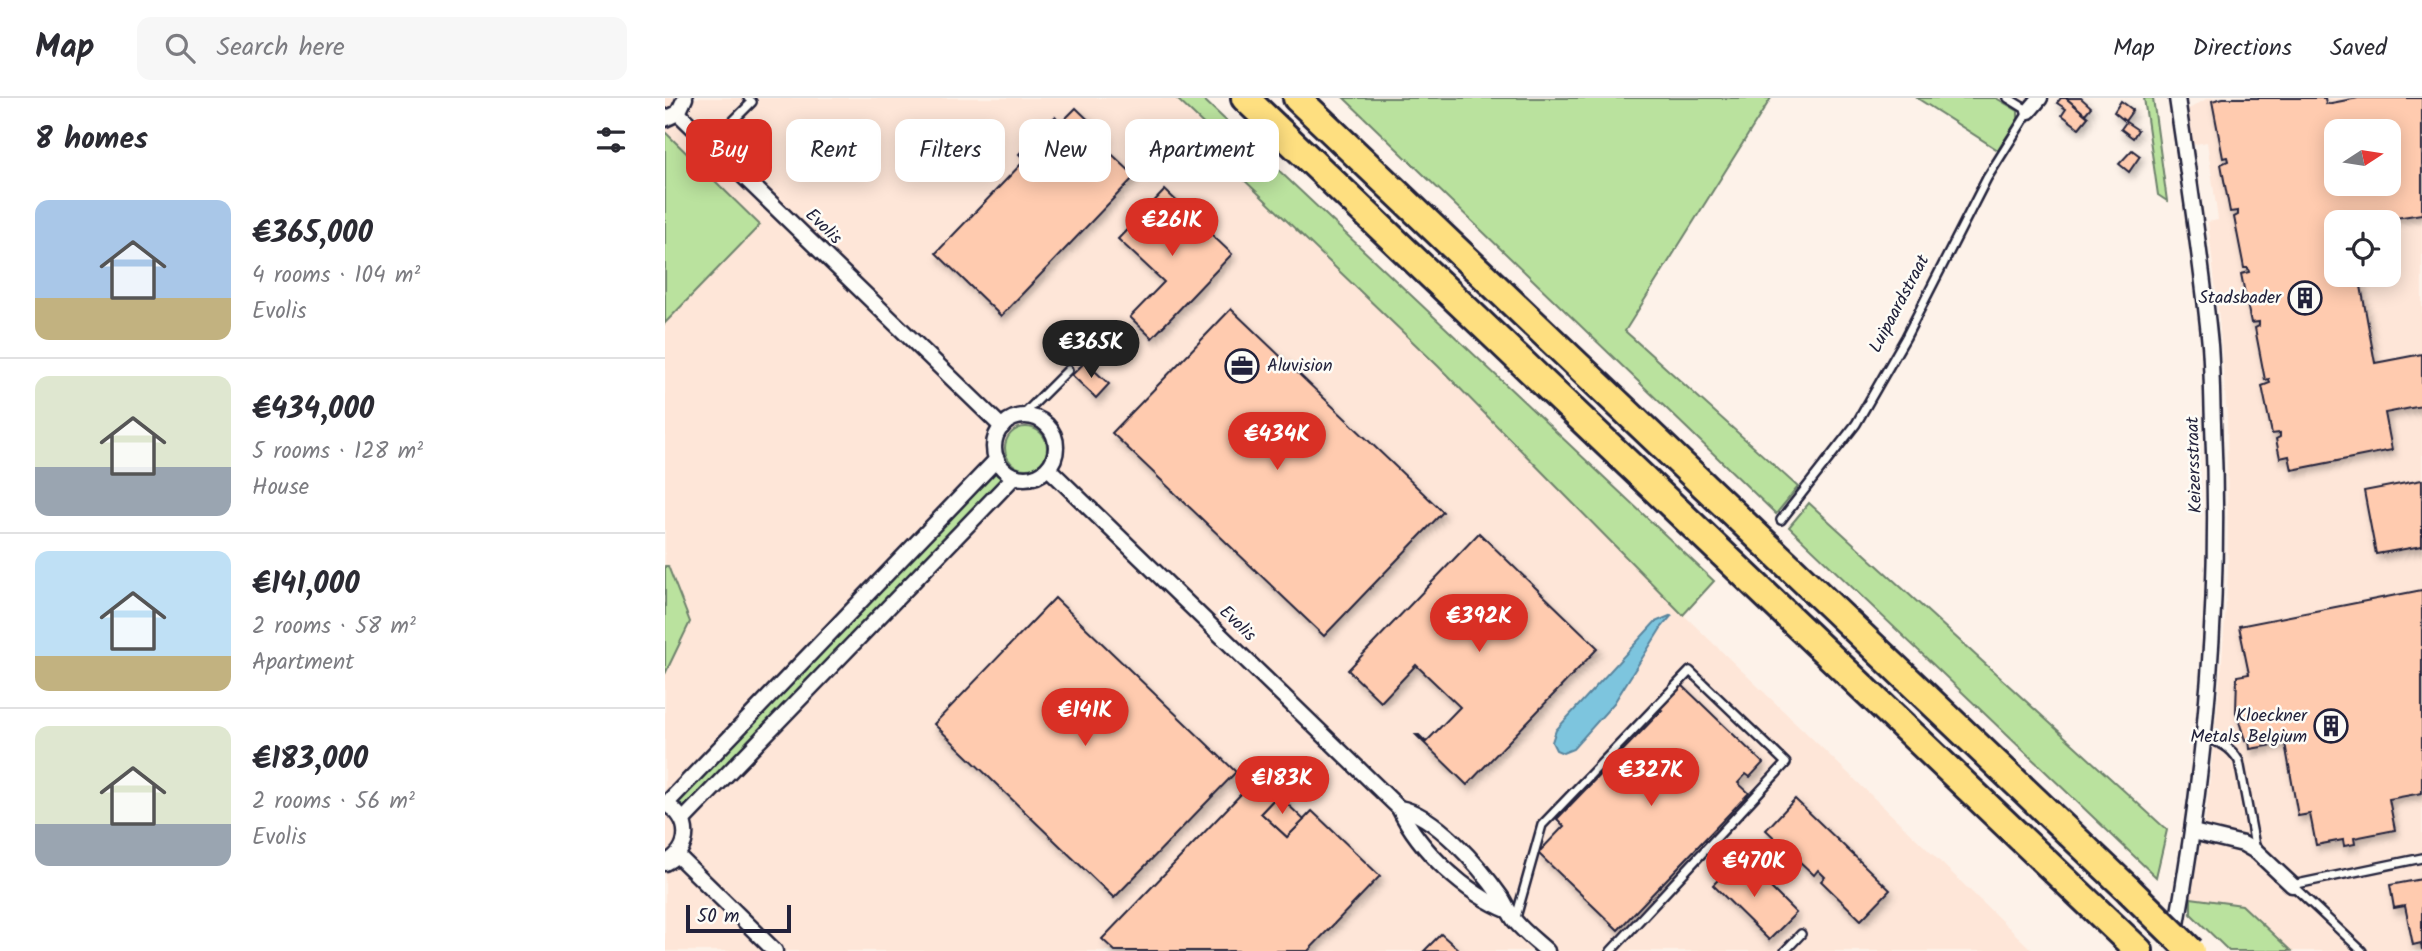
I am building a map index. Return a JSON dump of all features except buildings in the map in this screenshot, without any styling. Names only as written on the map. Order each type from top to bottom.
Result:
[{"type":"highway","points":[[1245,98],[2131,943]]},
{"type":"highway","points":[[1297,98],[2192,951]]},
{"type":"street","points":[[672,116],[685,98]]},
{"type":"street","name":"Luipaardstraat","points":[[2029,111],[2040,98]]},
{"type":"street","name":"Keizersstraat","points":[[2172,951],[2193,832],[2204,738],[2214,625],[2216,509],[2210,359],[2177,98]]},
{"type":"street","name":"Evolis","points":[[749,182],[1002,427]]},
{"type":"street","points":[[1021,416],[1030,416],[1044,423],[1054,435],[1056,451],[1048,468],[1030,478],[1015,476],[1005,471],[997,459],[994,447],[1002,427],[1021,416]]},
{"type":"street","points":[[775,951],[671,859],[686,838],[679,813],[666,804],[997,459]]},
{"type":"street","name":"Evolis","points":[[1048,468],[1399,808],[1430,853],[1451,874],[1512,916]]},
{"type":"street","points":[[683,820],[1015,476]]},
{"type":"street","name":"Evolis","points":[[1399,808],[1410,810],[1477,864],[1512,916],[1547,951]]},
{"type":"street","points":[[2193,832],[2243,844],[2256,852],[2292,885]]},
{"type":"lane","points":[[735,119],[752,102],[748,98]]},
{"type":"lane","points":[[2008,98],[2029,111]]},
{"type":"lane","name":"Luipaardstraat","points":[[1781,520],[1856,424],[1906,337],[1987,178],[2029,111]]},
{"type":"lane","points":[[1021,416],[1068,370]]},
{"type":"lane","points":[[1512,916],[1542,825],[1690,671],[1786,763],[1611,951]]},
{"type":"lane","points":[[2204,738],[2233,750],[2239,761],[2256,852]]},
{"type":"lane","points":[[2292,885],[2422,858]]},
{"type":"lane","points":[[2292,885],[2362,951]]},
{"type":"lane","points":[[1784,951],[1801,934]]},
{"type":"shaded area","points":[[665,98],[1176,98],[1198,119],[1125,119],[1125,182],[1246,182],[1438,366],[1662,594],[2033,951],[665,951],[665,323],[760,225],[717,182],[772,182],[772,119],[686,119],[686,152],[665,131]]},
{"type":"shaded area","points":[[2208,98],[2422,98],[2422,951],[2291,951],[2242,905],[2191,898],[2207,807],[2228,575],[2227,416],[2208,222],[2218,220],[2207,142],[2191,145],[2187,110]]},
{"type":"green space","points":[[1176,98],[1202,98],[1224,119],[1198,119]]},
{"type":"green space","points":[[1344,98],[1771,98],[1625,331],[1798,487],[1776,514]]},
{"type":"green space","points":[[1917,98],[1996,98],[2018,111],[2018,119],[1998,150]]},
{"type":"green space","points":[[2144,98],[2153,98],[2167,201],[2158,195]]},
{"type":"green space","points":[[665,132],[686,153],[686,182],[716,182],[760,225],[665,323]]},
{"type":"green space","points":[[1279,171],[1714,581],[1683,615],[1438,366],[1246,182],[1279,182]]},
{"type":"green space","points":[[1026,427],[1041,433],[1047,448],[1041,463],[1026,469],[1011,463],[1005,448],[1011,433]]},
{"type":"green space","points":[[996,468],[1005,478],[684,812],[675,803]]},
{"type":"green space","points":[[1809,503],[2167,830],[2156,877],[1789,527]]},
{"type":"green space","points":[[665,566],[668,566],[690,622],[665,674]]},
{"type":"green space","points":[[2191,898],[2242,905],[2291,951],[2229,951],[2191,914]]},
{"type":"water","points":[[1672,615],[1614,703],[1573,749],[1563,753],[1556,750],[1552,742],[1556,730],[1655,622]]},
{"type":"place","name":"Stadsbader","points":[[2305,298]]},
{"type":"place","name":"Aluvision","points":[[1242,366]]},
{"type":"place","name":"Kloeckner Metals Belgium","points":[[2331,726]]}]
